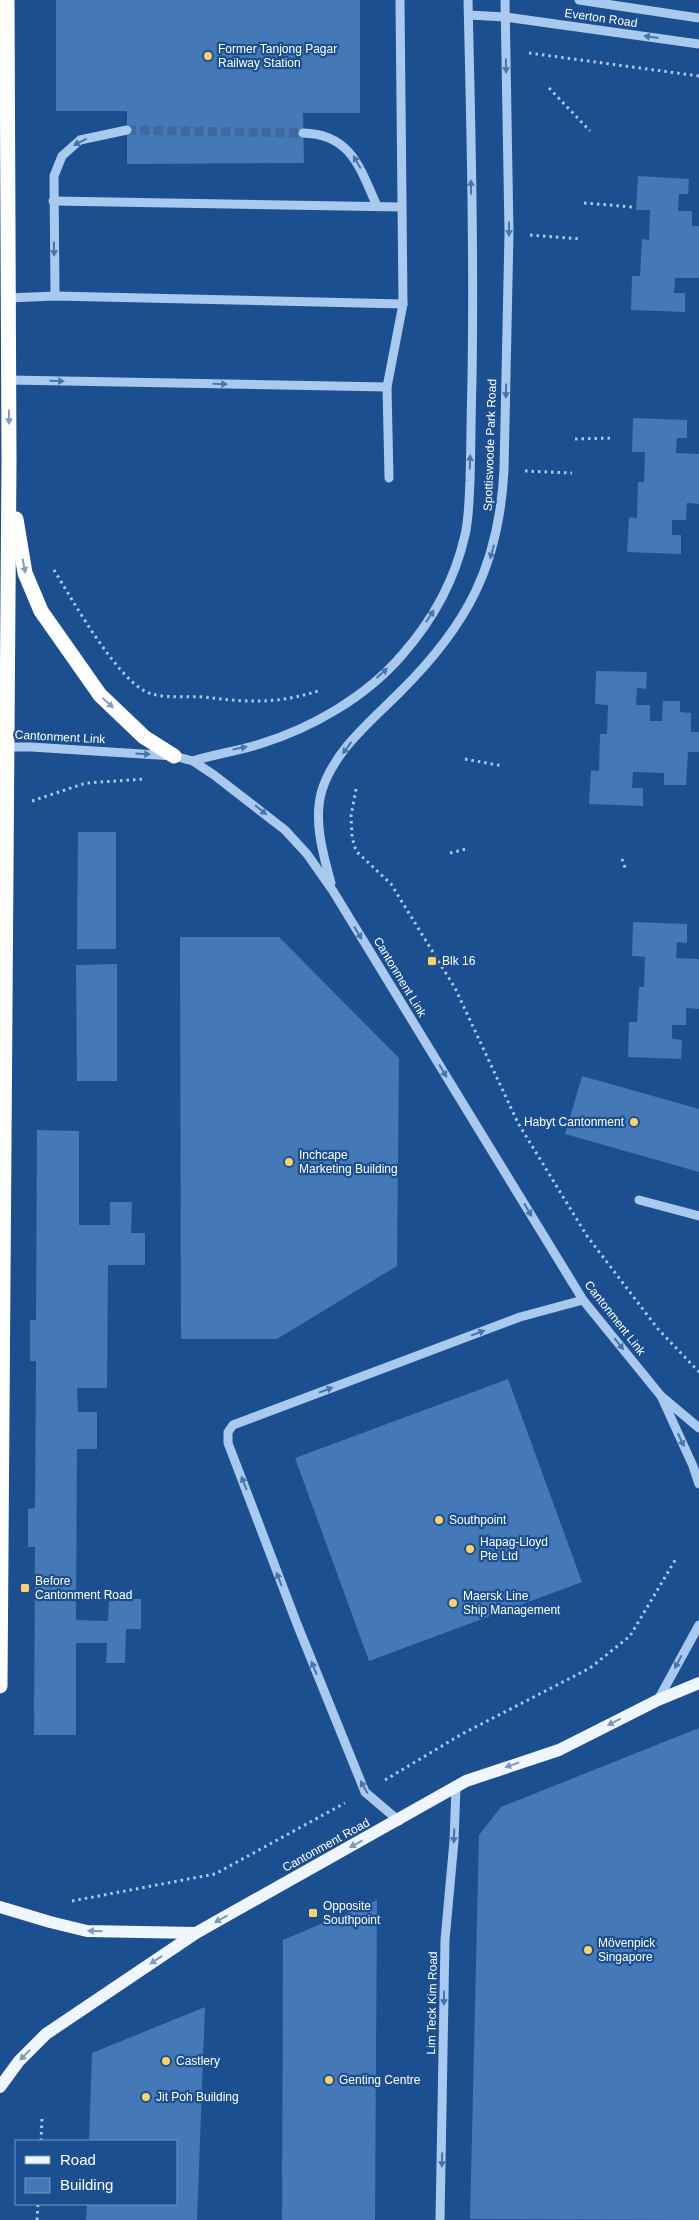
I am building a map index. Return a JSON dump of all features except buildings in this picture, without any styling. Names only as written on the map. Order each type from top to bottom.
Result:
[{"type":"highway","points":[[0,1686],[6,814],[3,747],[9,483],[7,0]]},
{"type":"highway","points":[[9,483],[26,573],[41,611],[100,695],[144,737],[174,756]]},
{"type":"main road","name":"Cantonment Road","points":[[0,2087],[20,2061],[46,2034],[196,1933],[399,1821],[466,1781],[559,1750],[658,1700],[699,1683]]},
{"type":"main road","points":[[0,1907],[87,1931],[196,1933]]},
{"type":"street","points":[[389,478],[387,386],[403,304],[400,0]]},
{"type":"street","name":"Spottiswoode Park Road","points":[[194,761],[222,752],[257,745],[307,726],[369,685],[402,656],[446,592],[459,561],[466,532],[469,507],[471,441],[473,288],[468,0]]},
{"type":"street","name":"Spottiswoode Park Road","points":[[333,891],[324,859],[319,820],[322,793],[328,774],[358,733],[417,675],[443,644],[475,596],[488,566],[496,537],[502,504],[504,470],[509,243],[505,0]]},
{"type":"street","name":"Everton Road","points":[[579,0],[699,18]]},
{"type":"street","name":"Everton Road","points":[[469,15],[505,17],[699,44]]},
{"type":"street","points":[[55,296],[54,176],[62,156],[80,140],[127,130]]},
{"type":"street","points":[[303,133],[319,133],[336,140],[351,154],[377,206]]},
{"type":"street","points":[[53,201],[401,207]]},
{"type":"street","points":[[8,298],[55,296],[403,304]]},
{"type":"street","points":[[9,380],[387,386]]},
{"type":"street","name":"Cantonment Link","points":[[3,747],[174,756],[194,761],[234,789],[285,830],[307,854],[333,891],[583,1300],[660,1396],[699,1428]]},
{"type":"street","points":[[639,1200],[699,1216]]},
{"type":"street","points":[[399,1821],[365,1792],[296,1624],[228,1443],[228,1432],[234,1425],[520,1317],[583,1300]]},
{"type":"street","name":"Cantonment Link","points":[[660,1396],[693,1466],[699,1484]]},
{"type":"street","points":[[658,1700],[699,1625]]},
{"type":"street","name":"Lim Teck Kim Road","points":[[440,2220],[445,1940],[454,1841],[456,1787]]},
{"type":"path","points":[[506,50],[699,76]]},
{"type":"path","points":[[549,88],[590,131]]},
{"type":"path","points":[[584,203],[633,207]]},
{"type":"path","points":[[549,236],[582,239]]},
{"type":"path","points":[[574,439],[613,438]]},
{"type":"path","points":[[545,472],[572,473]]},
{"type":"path","points":[[52,567],[107,653],[131,681],[151,694],[199,696],[252,702],[282,701],[320,690],[328,685]]},
{"type":"path","points":[[465,759],[503,766]]},
{"type":"path","points":[[6,814],[26,803],[86,784],[125,782],[153,777]]},
{"type":"path","points":[[356,789],[351,816],[352,837],[356,851],[391,884],[456,988],[518,1123],[587,1236],[658,1329],[699,1372]]},
{"type":"path","points":[[450,853],[466,849]]},
{"type":"path","points":[[622,859],[626,870]]},
{"type":"path","points":[[68,1902],[215,1874],[365,1792],[462,1734],[590,1668],[630,1636],[677,1557]]},
{"type":"path","points":[[41,2140],[42,2118]]},
{"type":"path","points":[[37,2220],[38,2205]]},
{"type":"tunnel","points":[[127,130],[303,133]]},
{"type":"place","name":"Former Tanjong Pagar Railway Station","points":[[208,56]]},
{"type":"place","name":"Blk 16","points":[[432,961]]},
{"type":"place","name":"Habyt Cantonment","points":[[634,1122]]},
{"type":"place","name":"Inchcape Marketing Building","points":[[289,1162]]},
{"type":"place","name":"Southpoint","points":[[439,1520]]},
{"type":"place","name":"Hapag-Lloyd Pte Ltd","points":[[470,1549]]},
{"type":"place","name":"Before Cantonment Road","points":[[25,1588]]},
{"type":"place","name":"Maersk Line Ship Management","points":[[453,1603]]},
{"type":"place","name":"Opposite Southpoint","points":[[313,1913]]},
{"type":"place","name":"Mövenpick Singapore","points":[[588,1950]]},
{"type":"place","name":"Castlery","points":[[166,2061]]},
{"type":"place","name":"Genting Centre","points":[[329,2080]]},
{"type":"place","name":"Jit Poh Building","points":[[146,2097]]}]
